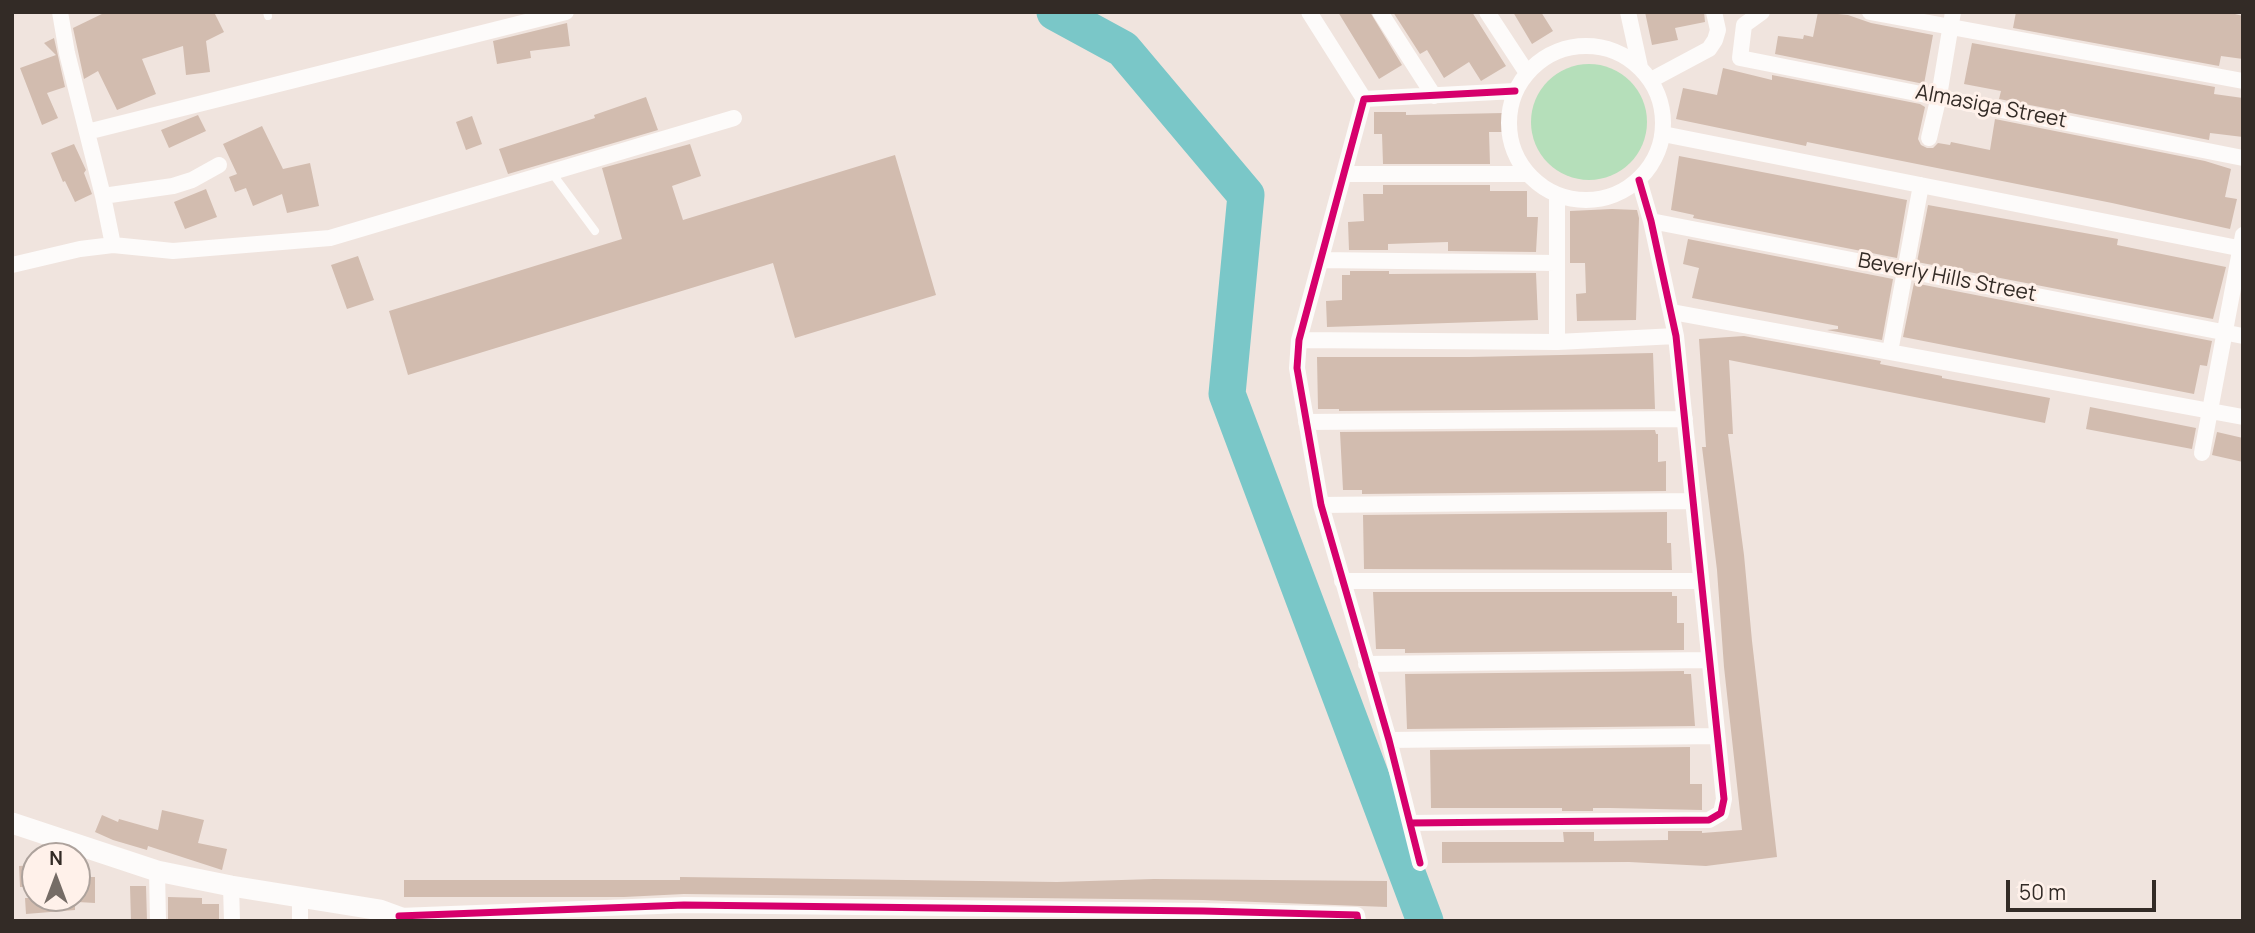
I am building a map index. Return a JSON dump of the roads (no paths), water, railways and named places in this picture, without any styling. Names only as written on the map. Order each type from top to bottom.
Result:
[{"type":"street","points":[[60,12],[67,53],[113,245]]},
{"type":"street","points":[[87,132],[566,12]]},
{"type":"street","points":[[1309,12],[1364,99],[1299,340],[1297,368],[1321,505],[1389,740],[1420,863]]},
{"type":"street","points":[[1380,12],[1434,96]]},
{"type":"street","points":[[1486,12],[1527,73]]},
{"type":"street","points":[[1628,12],[1645,74],[1660,97],[1664,115],[1663,134],[1655,159],[1639,180],[1615,195],[1586,201],[1557,195],[1528,174],[1515,156],[1509,134],[1509,112],[1515,91],[1527,73],[1546,57],[1570,48],[1595,46],[1619,53],[1645,74]]},
{"type":"street","points":[[1645,74],[1709,49],[1718,30],[1714,12]]},
{"type":"street","name":"Almasiga Street","points":[[1762,12],[1744,24],[1740,58],[2243,158]]},
{"type":"street","points":[[1870,12],[1952,20],[2243,81]]},
{"type":"street","points":[[1929,138],[1940,96],[1952,20]]},
{"type":"street","points":[[1364,99],[1515,91]]},
{"type":"street","points":[[12,265],[80,249],[113,245],[173,251],[330,238],[734,118]]},
{"type":"street","points":[[1663,134],[2242,244],[2202,453]]},
{"type":"street","points":[[103,196],[173,186],[192,180],[219,165]]},
{"type":"street","points":[[1345,174],[1528,174]]},
{"type":"street","points":[[1410,823],[1709,820],[1721,813],[1724,799],[1676,336],[1651,221],[1639,180]]},
{"type":"street","points":[[1890,352],[1921,185]]},
{"type":"street","points":[[1557,195],[1558,342]]},
{"type":"street","name":"Beverly Hills Street","points":[[1651,221],[2243,336]]},
{"type":"street","points":[[1321,260],[1556,263]]},
{"type":"street","points":[[1672,312],[2243,417]]},
{"type":"street","points":[[1299,340],[1558,342],[1676,336]]},
{"type":"street","points":[[1306,422],[1685,419]]},
{"type":"street","points":[[1321,505],[1693,501]]},
{"type":"street","points":[[1342,581],[1701,581]]},
{"type":"street","points":[[1366,664],[1709,660]]},
{"type":"street","points":[[1389,740],[1717,736]]},
{"type":"street","points":[[12,822],[157,871],[380,910],[404,918],[684,913],[1357,915],[1357,921]]},
{"type":"street","points":[[157,871],[158,921]]},
{"type":"street","points":[[231,886],[232,921]]},
{"type":"street","points":[[300,895],[300,921]]},
{"type":"lane","points":[[552,173],[595,231]]},
{"type":"waterway","points":[[1055,12],[1123,49],[1246,195],[1227,394],[1425,921]]}]
